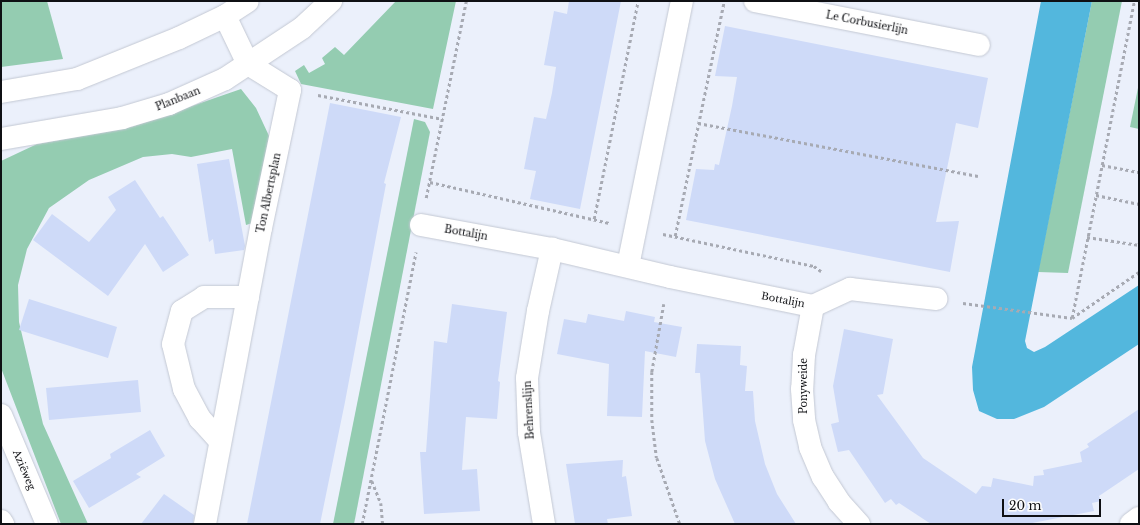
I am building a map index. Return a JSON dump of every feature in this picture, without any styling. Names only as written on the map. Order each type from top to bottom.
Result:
[{"type":"street","points":[[1,92],[78,79],[179,38],[225,16],[248,1]]},
{"type":"street","name":"Planbaan","points":[[1,139],[122,118],[169,104],[225,79],[302,28],[331,1]]},
{"type":"street","points":[[628,266],[682,1]]},
{"type":"street","name":"Le Corbusierlijn","points":[[755,1],[979,45]]},
{"type":"street","points":[[225,16],[248,64],[290,90]]},
{"type":"street","name":"Ton Albertsplan","points":[[205,524],[248,297],[290,90]]},
{"type":"street","name":"Bottalijn","points":[[421,225],[552,249],[670,277],[813,306],[850,289],[936,299]]},
{"type":"street","name":"Behrenslijn","points":[[544,524],[529,432],[527,378],[538,312],[552,249]]},
{"type":"street","points":[[220,440],[200,420],[184,389],[173,344],[182,311],[204,296],[248,297]]},
{"type":"street","name":"Ponyweide","points":[[813,306],[804,355],[804,420],[810,447],[823,477],[840,502],[859,524]]},
{"type":"street","name":"Aziëweg","points":[[1,415],[47,524]]},
{"type":"street","points":[[1130,524],[1139,518]]},
{"type":"path","points":[[362,524],[466,1]]},
{"type":"path","points":[[594,219],[638,1]]},
{"type":"path","points":[[675,236],[724,1]]},
{"type":"path","points":[[1072,318],[1134,1]]},
{"type":"path","points":[[290,90],[443,119]]},
{"type":"path","points":[[698,123],[978,176]]},
{"type":"path","points":[[1102,165],[1139,172]]},
{"type":"path","points":[[1096,195],[1139,204]]},
{"type":"path","points":[[1087,237],[1139,245]]},
{"type":"path","points":[[936,299],[1072,318],[1139,272]]},
{"type":"path","points":[[670,277],[659,324],[652,372],[652,420],[657,458],[680,524]]},
{"type":"path","points":[[371,479],[381,502],[383,524]]},
{"type":"green space","points":[[1,1],[47,1],[63,59],[1,67]]},
{"type":"green space","points":[[396,1],[456,1],[433,109],[301,84],[295,71],[304,65],[309,73],[325,64],[322,58],[335,47],[344,55]]},
{"type":"green space","points":[[1092,1],[1122,1],[1068,273],[1038,272]]},
{"type":"green space","points":[[1139,83],[1139,129],[1130,127]]},
{"type":"green space","points":[[241,89],[256,108],[270,138],[256,222],[246,225],[232,149],[191,157],[172,154],[143,157],[89,180],[49,208],[27,249],[18,285],[19,322],[43,424],[88,524],[61,524],[1,368],[1,161],[37,144],[131,127]]},
{"type":"green space","points":[[414,119],[425,122],[430,132],[354,524],[333,524]]},
{"type":"water","points":[[1041,1],[1092,1],[1025,341],[1027,348],[1034,352],[1045,347],[1139,285],[1139,344],[1044,407],[1014,419],[997,419],[979,411],[973,390],[972,367]]},
{"type":"building","points":[[569,1],[621,1],[580,209],[530,199],[536,171],[524,169],[534,117],[546,119],[552,93],[556,67],[544,65],[554,11],[567,14]]},
{"type":"building","points":[[725,26],[988,78],[978,128],[956,123],[936,222],[959,221],[950,272],[686,220],[696,169],[714,170],[715,164],[719,165],[732,106],[737,77],[715,76]]},
{"type":"building","points":[[330,103],[401,117],[384,183],[386,184],[345,402],[320,524],[247,524]]},
{"type":"building","points":[[229,159],[245,246],[244,250],[215,254],[213,239],[209,242],[197,164]]},
{"type":"building","points":[[135,180],[160,218],[163,216],[189,255],[163,272],[145,244],[108,296],[33,240],[52,214],[89,242],[116,210],[108,197]]},
{"type":"building","points":[[29,299],[117,327],[108,358],[19,330]]},
{"type":"building","points":[[452,304],[507,312],[498,381],[500,382],[497,419],[466,417],[462,470],[477,469],[480,511],[424,514],[420,452],[426,452],[434,341],[447,343]]},
{"type":"building","points":[[626,311],[655,317],[654,322],[682,327],[676,357],[645,351],[642,417],[607,416],[609,364],[557,354],[564,319],[586,323],[588,314],[624,321]]},
{"type":"building","points":[[844,329],[893,339],[883,394],[877,395],[923,458],[976,494],[982,486],[991,487],[993,478],[1033,486],[1034,476],[1044,475],[1043,470],[1082,462],[1080,452],[1089,447],[1087,444],[1139,409],[1139,469],[1099,496],[1101,501],[1092,503],[1094,511],[1027,524],[931,524],[899,503],[896,505],[891,499],[885,503],[849,450],[838,452],[831,424],[839,422],[833,386]]},
{"type":"building","points":[[697,344],[741,346],[740,365],[747,366],[745,391],[753,391],[755,421],[765,464],[777,494],[796,524],[735,524],[715,479],[705,441],[700,373],[695,373]]},
{"type":"building","points":[[138,380],[141,412],[49,420],[46,388]]},
{"type":"building","points":[[150,430],[165,456],[136,474],[141,477],[89,508],[73,481],[111,458],[110,454]]},
{"type":"building","points":[[623,460],[622,477],[626,476],[632,516],[607,519],[608,524],[575,524],[566,464]]},
{"type":"building","points":[[164,494],[194,515],[193,524],[141,524]]}]
